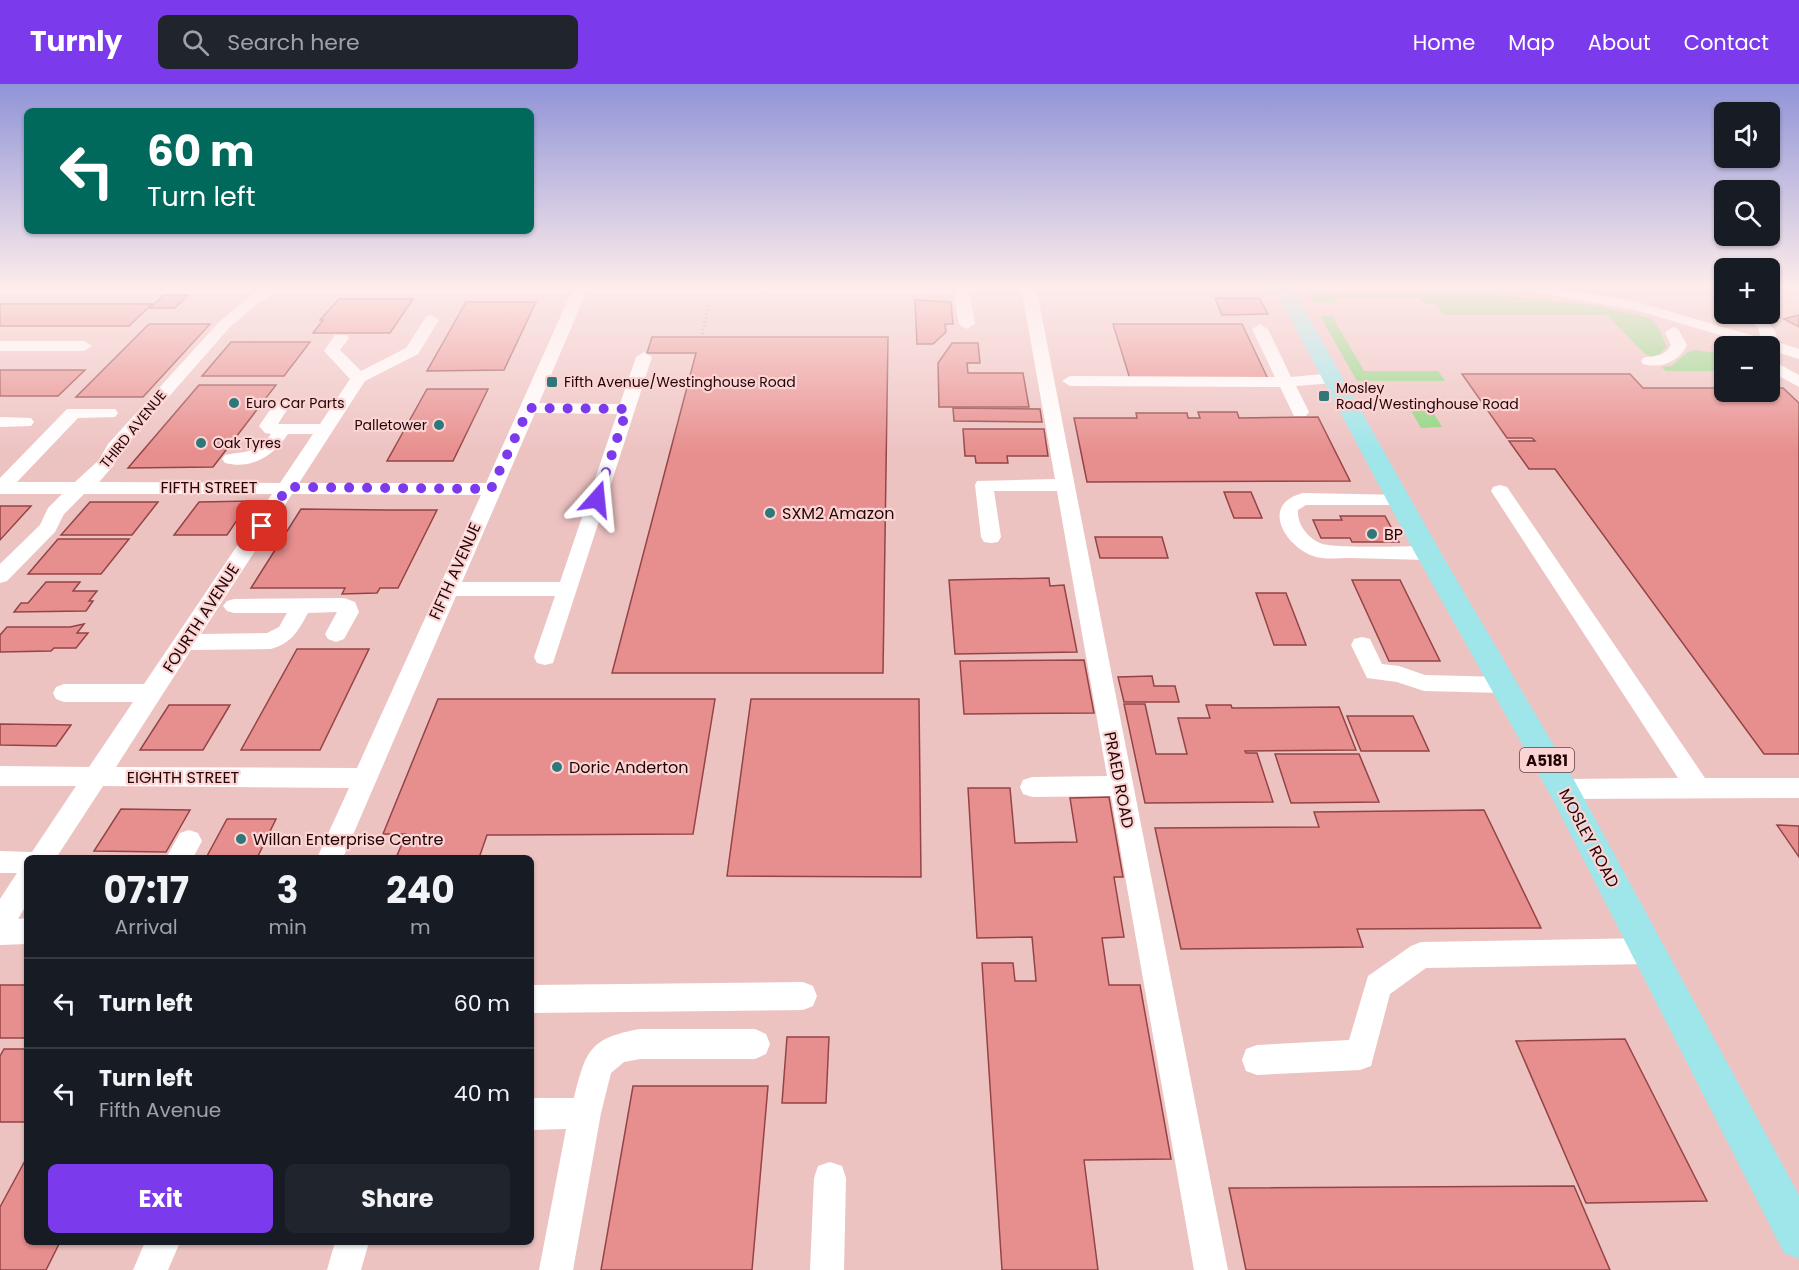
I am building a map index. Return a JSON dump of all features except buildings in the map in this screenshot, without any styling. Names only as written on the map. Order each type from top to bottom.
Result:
[{"type":"main road","name":"MOSLEY ROAD","points":[[1313,341],[1428,553],[1563,789],[1799,1238]]},
{"type":"street","name":"THIRD AVENUE","points":[[0,576],[35,543],[48,528],[56,512],[107,462],[114,448],[209,341]]},
{"type":"street","points":[[339,341],[332,351],[359,378],[412,351],[418,341]]},
{"type":"street","name":"FIFTH AVENUE","points":[[331,855],[491,489],[558,341]]},
{"type":"street","name":"PRAED ROAD","points":[[1039,341],[1211,1270]]},
{"type":"street","points":[[1266,341],[1300,412]]},
{"type":"street","points":[[1649,361],[1663,361],[1676,353],[1679,345],[1677,341]]},
{"type":"street","points":[[0,346],[84,346]]},
{"type":"street","points":[[1780,348],[1799,354]]},
{"type":"street","points":[[545,657],[644,357]]},
{"type":"street","points":[[1780,370],[1799,382]]},
{"type":"street","name":"FOURTH AVENUE","points":[[44,855],[359,378]]},
{"type":"street","points":[[1070,381],[1286,382],[1334,378]]},
{"type":"street","points":[[282,405],[268,426],[283,429],[326,429]]},
{"type":"street","points":[[529,408],[627,409]]},
{"type":"street","points":[[0,488],[73,413],[110,413]]},
{"type":"street","points":[[0,422],[25,422]]},
{"type":"street","points":[[231,459],[259,457],[283,429]]},
{"type":"street","points":[[991,537],[984,485],[1065,485]]},
{"type":"street","name":"FIFTH STREET","points":[[0,488],[82,486],[491,489]]},
{"type":"street","points":[[1500,491],[1698,788]]},
{"type":"street","points":[[1399,499],[1303,499],[1294,501],[1288,506],[1287,511],[1298,538],[1311,548],[1320,551],[1428,553]]},
{"type":"street","points":[[447,589],[568,588]]},
{"type":"street","points":[[185,642],[271,641],[287,632],[302,605]]},
{"type":"street","points":[[234,606],[348,607],[348,612],[336,634]]},
{"type":"street","points":[[1362,645],[1375,672],[1399,674],[1424,683],[1504,685]]},
{"type":"street","points":[[64,693],[152,693]]},
{"type":"street","name":"EIGHTH STREET","points":[[0,776],[365,778]]},
{"type":"street","points":[[1032,787],[1120,786]]},
{"type":"street","points":[[1563,789],[1799,788]]},
{"type":"street","points":[[0,862],[24,862]]},
{"type":"street","points":[[0,922],[24,886]]},
{"type":"street","points":[[0,932],[24,931]]},
{"type":"street","points":[[1257,1060],[1360,1055],[1378,986],[1421,955],[1648,951]]},
{"type":"street","points":[[534,999],[803,996]]},
{"type":"street","points":[[556,1270],[585,1113],[598,1064],[617,1048],[640,1044],[754,1044]]},
{"type":"street","points":[[534,1114],[585,1113]]},
{"type":"street","points":[[827,1270],[830,1178]]},
{"type":"street","points":[[150,1270],[162,1245]]},
{"type":"street","points":[[344,1270],[351,1245]]},
{"type":"shaded area","points":[[0,341],[1714,341],[1714,402],[1780,402],[1780,341],[1799,341],[1799,1270],[0,1270]]},
{"type":"green space","points":[[1334,341],[1347,341],[1364,371],[1438,371],[1445,381],[1357,381]]},
{"type":"green space","points":[[1633,341],[1664,341],[1667,347],[1659,355],[1652,357],[1645,354]]},
{"type":"green space","points":[[1695,350],[1714,353],[1714,371],[1666,371],[1661,367],[1671,366],[1688,352]]},
{"type":"green space","points":[[1410,409],[1431,409],[1442,427],[1421,428]]},
{"type":"place","name":"Fifth Avenue/Westinghouse Road","points":[[552,382]]},
{"type":"place","name":"Mosley Road/Westinghouse Road","points":[[1324,396]]},
{"type":"place","name":"Euro Car Parts","points":[[234,403]]},
{"type":"place","name":"Palletower","points":[[439,425]]},
{"type":"place","name":"Oak Tyres","points":[[201,443]]},
{"type":"place","name":"SXM2 Amazon","points":[[770,513]]},
{"type":"place","name":"BP","points":[[1372,534]]},
{"type":"place","name":"Doric Anderton","points":[[557,767]]},
{"type":"place","name":"Willan Enterprise Centre","points":[[241,839]]},
{"type":"route","points":[[262,526],[288,487],[491,489],[529,408],[627,409],[597,499]]}]
